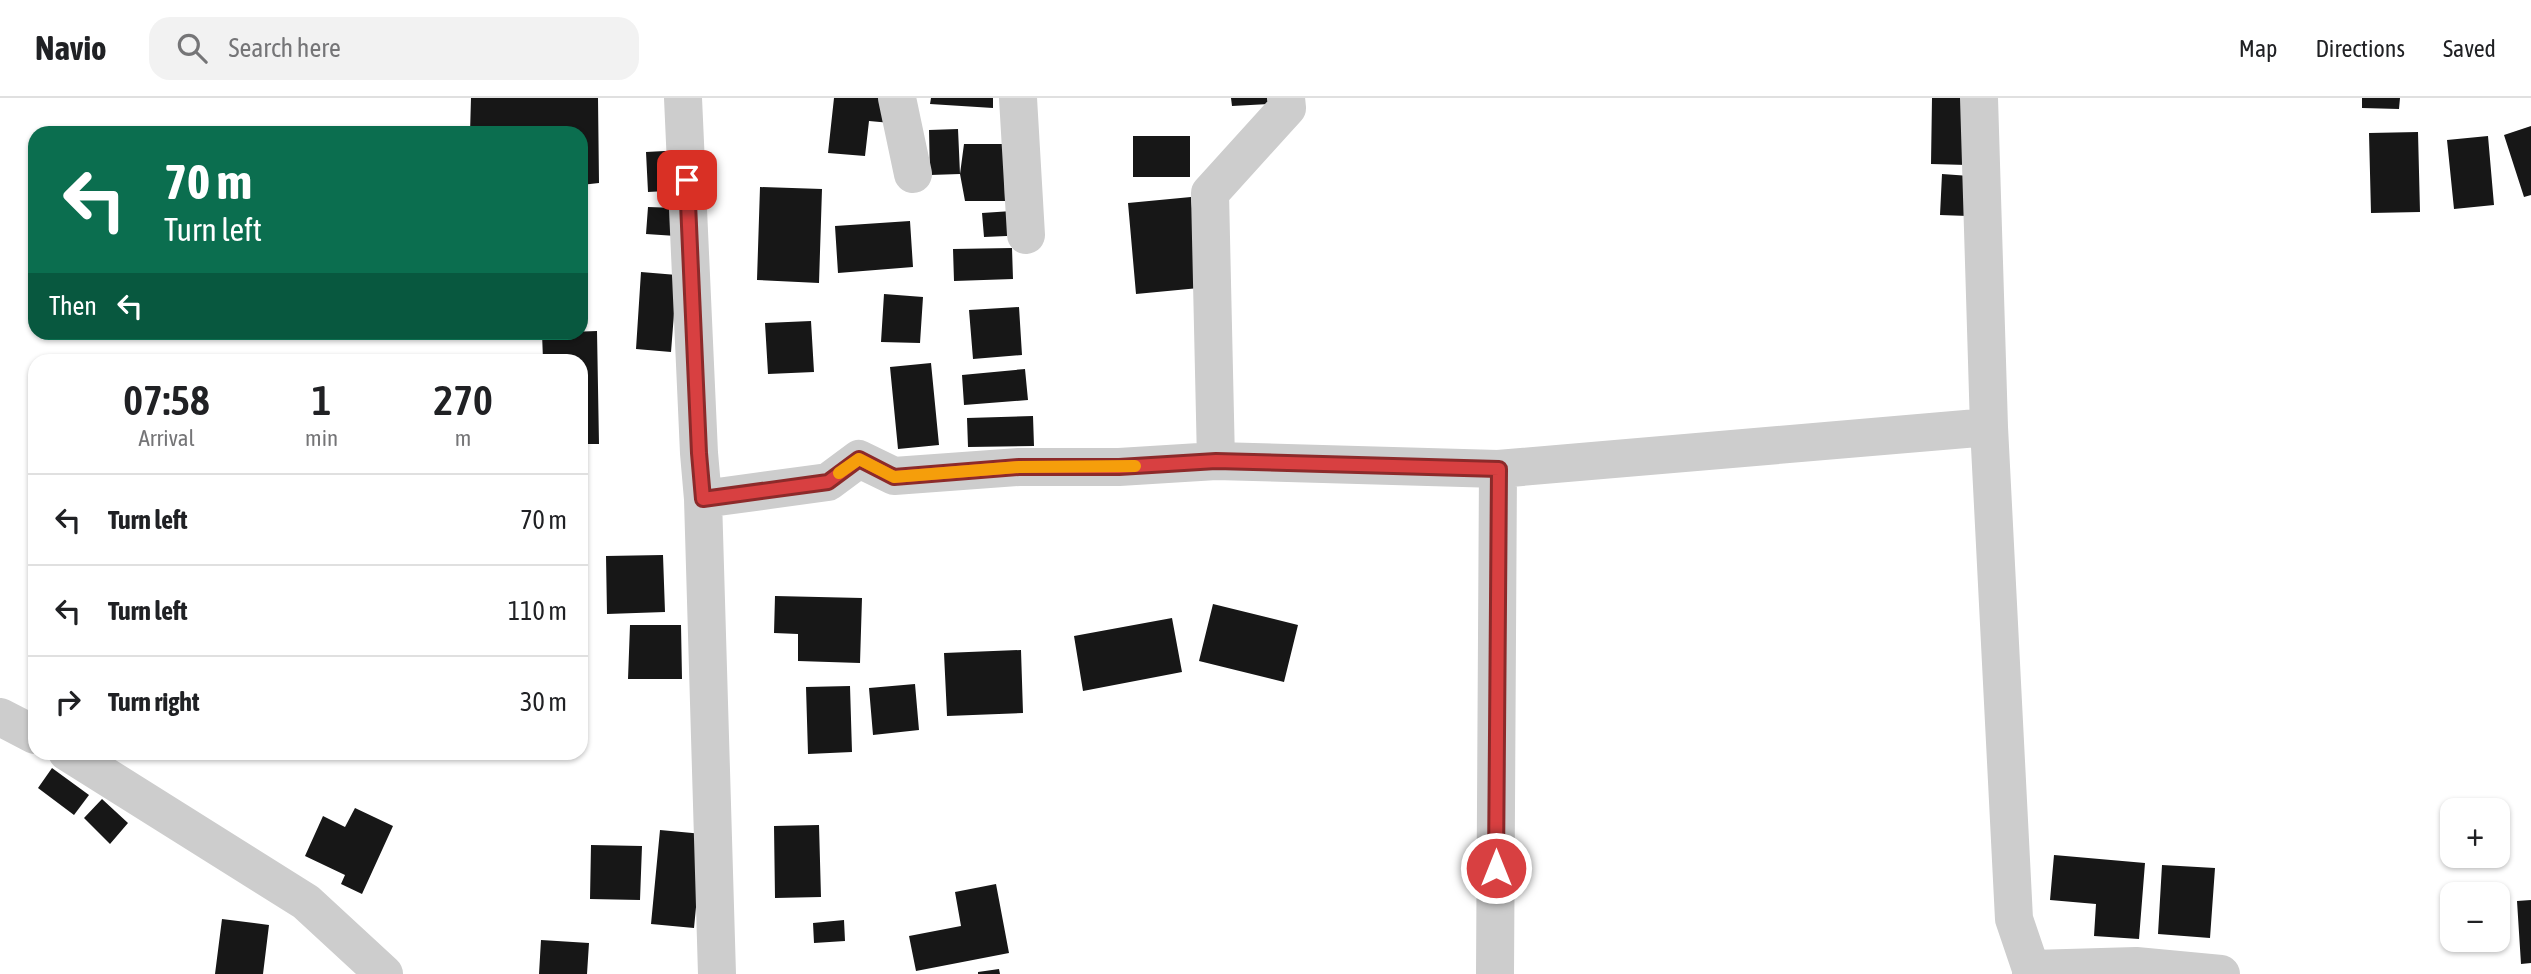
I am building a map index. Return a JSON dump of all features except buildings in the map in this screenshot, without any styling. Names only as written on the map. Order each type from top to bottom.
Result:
[{"type":"street","points":[[683,98],[703,499],[717,974]]},
{"type":"street","points":[[897,98],[913,174]]},
{"type":"street","points":[[1018,98],[1026,234]]},
{"type":"street","points":[[1216,461],[1210,193],[1287,108],[1286,98]]},
{"type":"street","points":[[1979,98],[1989,427],[2014,919],[2031,971],[2136,966],[2221,974]]},
{"type":"street","points":[[703,499],[828,482],[859,459],[894,477],[1019,467],[1119,467],[1216,461],[1499,469],[1989,427]]},
{"type":"street","points":[[1495,974],[1499,469]]},
{"type":"street","points":[[0,717],[28,731]]},
{"type":"street","points":[[81,760],[306,902],[384,974]]},
{"type":"slow traffic","points":[[839,473],[859,459],[894,477],[1019,467],[1135,466]]},
{"type":"route","points":[[687,180],[703,499],[828,482],[859,459],[894,477],[1019,467],[1119,467],[1216,461],[1499,469],[1496,868]]}]
